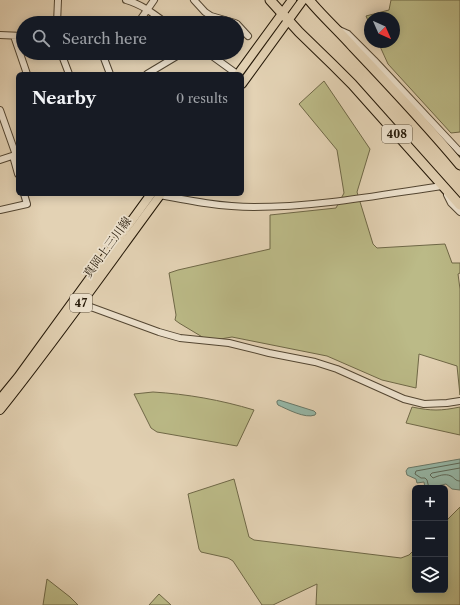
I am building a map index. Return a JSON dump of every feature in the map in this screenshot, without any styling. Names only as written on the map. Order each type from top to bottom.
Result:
[{"type":"highway","name":"408","points":[[270,0],[352,84],[460,205]]},
{"type":"highway","name":"408","points":[[309,0],[414,112],[460,165]]},
{"type":"main road","points":[[244,79],[286,17],[292,0]]},
{"type":"main road","points":[[240,72],[286,17],[303,0]]},
{"type":"main road","name":"真岡上三川線","points":[[0,410],[23,381],[79,300],[156,196]]},
{"type":"main road","name":"真岡上三川線","points":[[0,399],[79,300]]},
{"type":"street","points":[[57,16],[58,0]]},
{"type":"street","points":[[126,0],[131,1],[156,16]]},
{"type":"street","points":[[143,16],[154,0]]},
{"type":"street","points":[[194,0],[211,16]]},
{"type":"street","points":[[336,28],[348,34],[460,152]]},
{"type":"street","points":[[244,32],[248,36]]},
{"type":"street","points":[[0,35],[14,36],[16,42]]},
{"type":"street","points":[[22,60],[26,72]]},
{"type":"street","points":[[64,60],[68,72]]},
{"type":"street","points":[[105,60],[109,72]]},
{"type":"street","points":[[156,72],[172,60]]},
{"type":"street","points":[[218,60],[235,72]]},
{"type":"street","points":[[0,110],[16,155],[0,160]]},
{"type":"street","points":[[166,196],[194,202],[234,206],[286,206],[333,202],[442,186],[452,203],[460,212]]},
{"type":"street","points":[[0,210],[27,204],[25,196]]},
{"type":"street","points":[[79,300],[88,306],[159,332],[180,338],[229,343],[315,362],[337,369],[404,399],[424,404],[446,404],[460,401]]},
{"type":"shaded area","points":[[391,0],[460,0],[460,132],[451,133],[388,64],[381,48],[400,48],[400,12],[381,12],[389,10]]},
{"type":"shaded area","points":[[324,81],[370,149],[357,192],[373,244],[377,248],[445,244],[452,263],[460,263],[460,273],[458,274],[460,289],[460,395],[457,366],[419,354],[416,388],[382,380],[327,356],[232,337],[209,341],[175,320],[176,315],[169,273],[270,249],[270,215],[336,208],[344,193],[337,150],[299,104]]},
{"type":"shaded area","points":[[153,392],[204,398],[254,410],[237,446],[157,432],[151,428],[134,394]]},
{"type":"shaded area","points":[[412,407],[436,410],[460,407],[460,435],[406,423]]},
{"type":"shaded area","points":[[234,479],[249,537],[254,540],[401,558],[412,552],[412,593],[448,593],[448,519],[460,507],[460,605],[316,605],[317,584],[273,605],[262,605],[233,561],[228,558],[201,552],[199,549],[188,494]]},
{"type":"shaded area","points":[[47,579],[70,597],[78,605],[43,605]]},
{"type":"shaded area","points":[[159,594],[171,605],[149,605]]},
{"type":"water","points":[[279,400],[314,411],[316,413],[315,415],[306,416],[296,413],[278,405],[277,401]]},
{"type":"water","points":[[460,459],[460,490],[452,489],[446,484],[424,485],[424,482],[417,483],[416,479],[407,475],[406,471],[408,468]]}]
